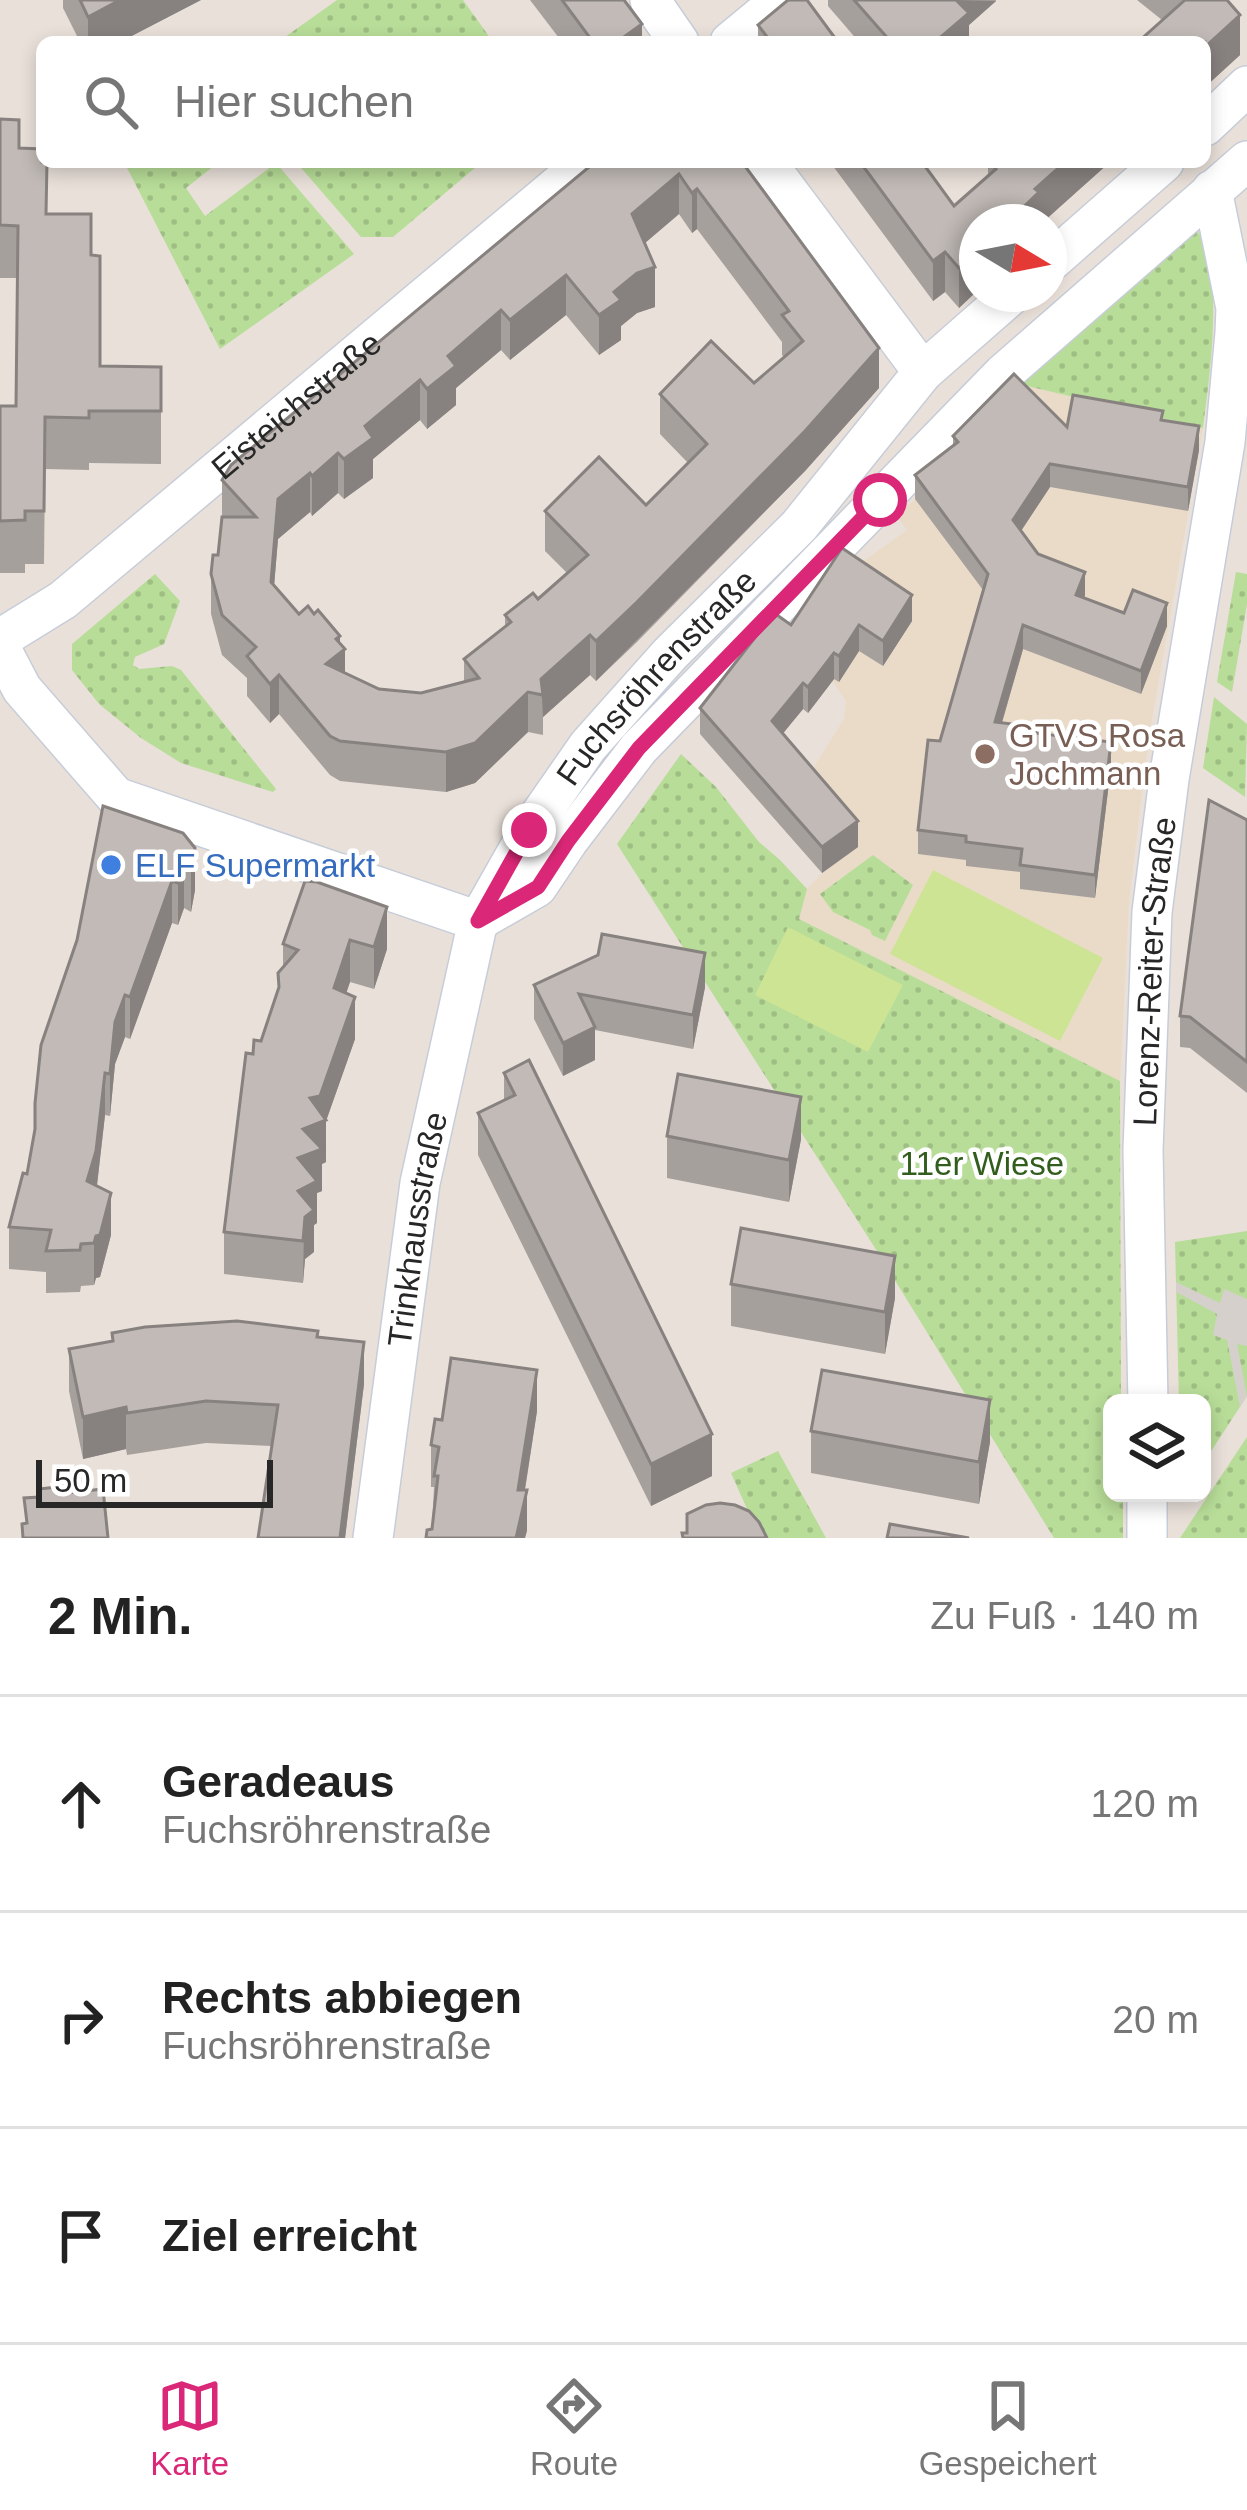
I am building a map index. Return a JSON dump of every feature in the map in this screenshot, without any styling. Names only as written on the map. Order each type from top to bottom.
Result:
[{"type":"street","points":[[650,0],[675,36]]},
{"type":"street","points":[[737,36],[781,0]]},
{"type":"street","points":[[1211,120],[1247,86]]},
{"type":"street","name":"Fuchsröhrenstraße","points":[[478,921],[538,887],[639,748],[1004,374],[1247,161]]},
{"type":"street","name":"Eisteichstraße","points":[[0,643],[63,600],[579,168]]},
{"type":"street","points":[[770,168],[923,372]]},
{"type":"street","points":[[1067,247],[1157,168]]},
{"type":"street","name":"Lorenz-Reiter-Straße","points":[[1148,1394],[1143,1150],[1152,912],[1233,368],[1236,308],[1212,190]]},
{"type":"street","name":"Fuchsröhrenstraße","points":[[478,921],[529,830],[588,746],[670,654],[800,526],[923,372],[991,312]]},
{"type":"street","points":[[0,643],[22,689],[116,796],[478,921]]},
{"type":"street","name":"Trinkhausstraße","points":[[373,1538],[420,1183],[478,921]]},
{"type":"street","points":[[1147,1538],[1148,1502]]},
{"type":"shaded area","name":"GTVS Rosa Jochmann","points":[[1019,384],[1203,428],[1140,808],[1129,902],[1120,1081],[799,919],[807,889],[858,847],[803,784],[844,719],[846,701],[832,680],[775,639],[836,558],[851,570],[907,530],[896,515],[957,466]]},
{"type":"shaded area","points":[[1176,1282],[1220,1303],[1224,1289],[1247,1299],[1247,1346],[1237,1344],[1247,1396],[1240,1407],[1227,1340],[1213,1335],[1217,1314],[1176,1292]]},
{"type":"green space","points":[[337,0],[463,0],[489,36],[286,36]]},
{"type":"green space","points":[[127,168],[211,168],[186,188],[205,216],[269,168],[280,168],[354,254],[220,349]]},
{"type":"green space","points":[[301,168],[475,168],[393,237],[361,237]]},
{"type":"green space","points":[[1196,229],[1211,270],[1213,296],[1203,428],[1019,384]]},
{"type":"green space","points":[[1236,572],[1247,574],[1247,604],[1232,692],[1217,682]]},
{"type":"green space","points":[[155,574],[180,601],[164,644],[135,657],[133,665],[181,670],[276,789],[273,792],[181,763],[99,704],[72,670],[72,644]]},
{"type":"green space","points":[[1214,697],[1247,724],[1245,797],[1203,768]]},
{"type":"green space","name":"11er Wiese","points":[[681,754],[807,889],[799,919],[1120,1081],[1121,1394],[1103,1394],[1103,1502],[1123,1502],[1123,1538],[1054,1538],[617,844]]},
{"type":"green space","points":[[873,855],[913,885],[885,941],[833,912],[820,894]]},
{"type":"green space","points":[[933,870],[1103,958],[1060,1041],[890,954]]},
{"type":"green space","points":[[788,927],[903,985],[868,1052],[755,995]]},
{"type":"green space","points":[[1247,1231],[1247,1396],[1211,1451],[1211,1394],[1179,1394],[1175,1242]]},
{"type":"green space","points":[[1247,1437],[1247,1538],[1180,1538],[1204,1502],[1211,1502],[1211,1491]]},
{"type":"green space","points":[[778,1451],[826,1538],[760,1538],[731,1473]]},
{"type":"building","points":[[80,0],[120,0],[88,17]]},
{"type":"building","points":[[562,0],[624,0],[642,24],[625,36],[589,36]]},
{"type":"building","points":[[788,0],[807,0],[834,36],[766,36],[758,25]]},
{"type":"building","points":[[854,0],[956,0],[969,13],[942,36],[886,36]]},
{"type":"building","points":[[1185,0],[1227,0],[1240,15],[1211,42],[1211,36],[1145,36]]},
{"type":"building","points":[[0,119],[19,120],[19,148],[36,149],[36,168],[47,168],[46,214],[91,214],[91,255],[100,256],[100,366],[161,367],[161,411],[89,411],[89,418],[45,417],[44,511],[25,511],[25,520],[0,521],[0,406],[16,406],[18,226],[0,225]]},
{"type":"building","points":[[588,168],[746,168],[879,348],[805,431],[637,602],[596,641],[590,635],[541,679],[543,695],[528,692],[475,743],[446,752],[340,741],[330,736],[279,675],[270,684],[247,656],[256,647],[222,615],[211,574],[222,517],[256,517],[222,480],[231,465]],"holes":[[[679,174],[692,193],[697,189],[789,311],[782,315],[803,341],[754,383],[711,341],[660,394],[707,444],[646,505],[599,457],[545,511],[588,555],[538,599],[533,593],[505,615],[511,622],[464,659],[479,678],[421,693],[379,689],[326,664],[345,649],[336,639],[340,636],[318,610],[314,614],[308,606],[299,614],[271,582],[278,499],[338,453],[344,459],[373,438],[365,426],[420,380],[427,389],[456,366],[448,356],[501,310],[510,320],[566,275],[599,315],[621,300],[614,292],[637,273],[655,267],[632,214]]]},
{"type":"building","points":[[864,168],[926,168],[954,206],[995,168],[1058,168],[1035,189],[1039,192],[1027,204],[959,204],[959,268],[945,252],[933,261]]},
{"type":"building","points":[[1014,374],[1067,427],[1073,395],[1163,411],[1161,420],[1199,426],[1188,487],[1050,464],[1013,520],[1038,554],[1085,572],[1076,595],[1124,613],[1133,590],[1167,603],[1141,671],[1023,625],[995,722],[1036,727],[1035,733],[1111,742],[1095,875],[1020,865],[1022,849],[918,830],[928,740],[940,741],[988,574],[915,475],[958,442],[953,436]]},
{"type":"building","points":[[842,548],[912,595],[883,641],[859,625],[839,656],[834,653],[808,687],[803,683],[772,721],[858,821],[822,847],[700,708],[777,615],[791,625]]},
{"type":"building","points":[[1209,800],[1247,820],[1247,1062],[1190,1017],[1180,1016]]},
{"type":"building","points":[[103,806],[183,833],[195,848],[191,870],[184,866],[178,883],[172,881],[130,997],[125,995],[115,1022],[110,1074],[105,1073],[96,1151],[87,1181],[111,1193],[100,1235],[94,1243],[81,1244],[80,1250],[46,1251],[51,1230],[9,1227],[23,1173],[27,1174],[35,1129],[41,1045],[77,940]]},
{"type":"building","points":[[305,881],[387,907],[374,947],[350,940],[334,988],[355,997],[320,1096],[310,1098],[326,1120],[303,1129],[322,1149],[298,1158],[317,1181],[298,1191],[314,1210],[305,1217],[303,1241],[224,1232],[246,1053],[253,1054],[254,1040],[261,1041],[279,987],[278,973],[298,950],[283,944]]},
{"type":"building","points":[[602,934],[705,953],[693,1015],[579,994],[595,1027],[563,1043],[534,985],[598,955]]},
{"type":"building","points":[[529,1060],[712,1434],[651,1464],[478,1113],[515,1095],[504,1073]]},
{"type":"building","points":[[678,1074],[801,1097],[789,1160],[667,1136]]},
{"type":"building","points":[[741,1228],[895,1256],[885,1312],[731,1284]]},
{"type":"building","points":[[237,1321],[364,1342],[340,1538],[258,1538],[278,1405],[206,1401],[127,1413],[126,1407],[83,1417],[69,1349],[113,1341],[112,1333],[145,1327]]},
{"type":"building","points":[[451,1358],[537,1370],[518,1490],[527,1490],[516,1538],[426,1538],[427,1530],[432,1529],[438,1476],[434,1476],[439,1447],[431,1445],[435,1419],[442,1420]]},
{"type":"building","points":[[822,1370],[990,1400],[979,1462],[811,1431]]},
{"type":"building","points":[[66,1486],[67,1493],[103,1489],[108,1538],[23,1538],[22,1524],[27,1523],[24,1498],[40,1497],[39,1489]]},
{"type":"building","points":[[720,1503],[749,1511],[767,1538],[683,1538],[687,1514]]},
{"type":"building","points":[[890,1524],[969,1538],[887,1538]]},
{"type":"place","name":"GTVS Rosa Jochmann","points":[[985,754]]},
{"type":"place","name":"ELF Supermarkt","points":[[111,865]]},
{"type":"route","points":[[529,830],[478,921],[538,887],[639,748],[880,500]]}]
